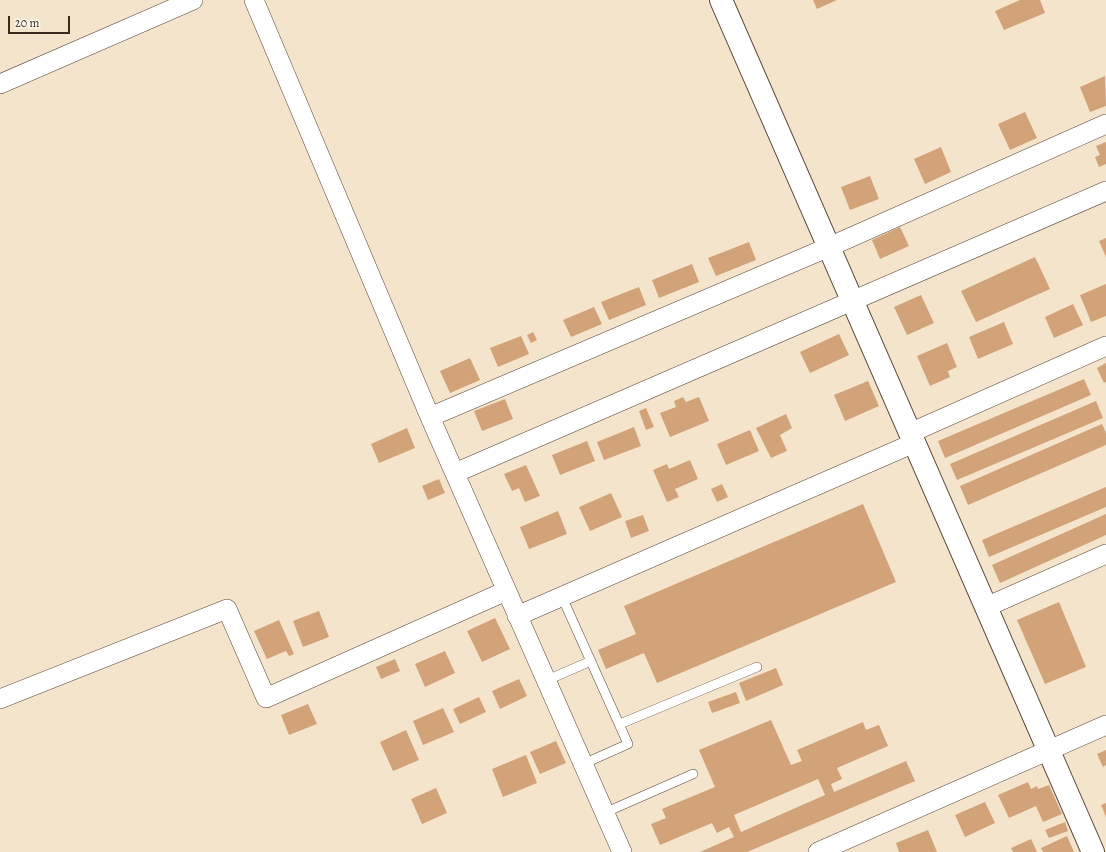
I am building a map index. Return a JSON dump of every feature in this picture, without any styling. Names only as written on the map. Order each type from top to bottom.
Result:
[{"type":"street","points":[[0,84],[193,0]]},
{"type":"street","points":[[254,0],[454,473],[622,852]]},
{"type":"street","points":[[721,0],[1093,852]]},
{"type":"street","points":[[430,417],[829,247],[1106,124]]},
{"type":"street","points":[[454,473],[1106,191]]},
{"type":"street","points":[[517,616],[912,438],[1106,346]]},
{"type":"street","points":[[986,607],[1106,554]]},
{"type":"street","points":[[0,699],[227,610],[266,698],[506,591]]},
{"type":"street","points":[[818,852],[1106,725]]},
{"type":"lane","points":[[562,597],[628,744],[582,764]]},
{"type":"lane","points":[[545,681],[591,661]]},
{"type":"lane","points":[[620,724],[758,667]]},
{"type":"lane","points":[[604,813],[693,774]]},
{"type":"building","points":[[813,0],[837,0],[817,9]]},
{"type":"building","points":[[1020,0],[1040,0],[1045,13],[1004,30],[995,11]]},
{"type":"building","points":[[1105,76],[1106,106],[1090,112],[1080,87]]},
{"type":"building","points":[[1025,112],[1037,138],[1010,150],[998,124]]},
{"type":"building","points":[[1106,142],[1106,164],[1099,167],[1095,157],[1100,155],[1096,146]]},
{"type":"building","points":[[941,147],[951,172],[925,184],[914,159]]},
{"type":"building","points":[[870,176],[879,199],[850,210],[841,187]]},
{"type":"building","points":[[900,227],[909,246],[880,259],[872,240]]},
{"type":"building","points":[[1106,238],[1106,257],[1099,241]]},
{"type":"building","points":[[749,242],[756,260],[716,276],[708,258]]},
{"type":"building","points":[[1035,257],[1050,289],[976,322],[961,291]]},
{"type":"building","points":[[692,264],[699,282],[659,298],[652,280]]},
{"type":"building","points":[[1106,284],[1106,316],[1091,322],[1080,295]]},
{"type":"building","points":[[639,287],[646,305],[609,320],[601,302]]},
{"type":"building","points":[[921,295],[934,323],[907,335],[894,307]]},
{"type":"building","points":[[1073,304],[1083,325],[1054,338],[1045,317]]},
{"type":"building","points":[[594,307],[602,324],[571,337],[563,320]]},
{"type":"building","points":[[1004,322],[1013,344],[978,359],[969,337]]},
{"type":"building","points":[[533,332],[537,340],[531,343],[527,335]]},
{"type":"building","points":[[839,334],[849,355],[810,373],[800,352]]},
{"type":"building","points":[[521,336],[529,354],[498,367],[490,348]]},
{"type":"building","points":[[947,343],[957,367],[948,371],[950,377],[930,386],[917,356]]},
{"type":"building","points":[[470,358],[480,380],[450,393],[440,371]]},
{"type":"building","points":[[1106,363],[1106,382],[1104,383],[1097,368]]},
{"type":"building","points":[[1084,379],[1091,395],[945,458],[938,441]]},
{"type":"building","points":[[868,381],[879,406],[845,421],[834,395]]},
{"type":"building","points":[[683,397],[686,402],[699,397],[709,421],[670,437],[660,413],[676,407],[674,401]]},
{"type":"building","points":[[505,399],[513,419],[482,431],[474,411]]},
{"type":"building","points":[[1096,401],[1103,418],[957,480],[950,464]]},
{"type":"building","points":[[646,408],[654,427],[646,430],[639,411]]},
{"type":"building","points":[[786,414],[792,428],[780,435],[787,451],[771,458],[756,428]]},
{"type":"building","points":[[1102,424],[1106,433],[1106,445],[968,505],[960,486]]},
{"type":"building","points":[[634,427],[641,446],[604,460],[597,442]]},
{"type":"building","points":[[407,428],[415,448],[379,463],[371,444]]},
{"type":"building","points":[[750,430],[759,451],[726,465],[717,444]]},
{"type":"building","points":[[587,441],[595,461],[560,475],[552,455]]},
{"type":"building","points":[[690,460],[698,479],[675,489],[679,497],[667,502],[653,470],[667,464],[669,469]]},
{"type":"building","points":[[526,465],[540,496],[525,502],[519,488],[512,491],[504,474]]},
{"type":"building","points":[[439,479],[445,493],[428,500],[422,486]]},
{"type":"building","points":[[722,484],[728,497],[717,502],[711,489]]},
{"type":"building","points":[[1106,487],[1106,507],[989,557],[982,540]]},
{"type":"building","points":[[611,493],[622,517],[590,531],[579,507]]},
{"type":"building","points":[[863,504],[896,582],[657,683],[644,653],[606,669],[598,650],[636,634],[624,606]]},
{"type":"building","points":[[558,511],[567,534],[529,549],[520,527]]},
{"type":"building","points":[[1106,514],[1106,535],[1000,583],[992,565]]},
{"type":"building","points":[[643,515],[649,531],[631,538],[625,521]]},
{"type":"building","points":[[1059,602],[1086,667],[1045,684],[1017,620]]},
{"type":"building","points":[[319,611],[329,637],[303,647],[293,621]]},
{"type":"building","points":[[495,618],[510,649],[482,662],[467,631]]},
{"type":"building","points":[[279,620],[294,654],[289,656],[286,651],[267,659],[254,631]]},
{"type":"building","points":[[445,651],[455,673],[425,687],[415,664]]},
{"type":"building","points":[[395,659],[400,671],[381,679],[376,667]]},
{"type":"building","points":[[776,668],[783,685],[746,701],[739,683]]},
{"type":"building","points":[[519,679],[527,696],[500,709],[492,691]]},
{"type":"building","points":[[736,692],[740,703],[712,713],[708,702]]},
{"type":"building","points":[[479,697],[486,712],[460,724],[453,709]]},
{"type":"building","points":[[308,704],[317,724],[289,735],[281,715]]},
{"type":"building","points":[[443,708],[454,732],[423,745],[413,721]]},
{"type":"building","points":[[771,720],[791,765],[802,761],[797,750],[863,722],[866,730],[879,725],[888,746],[837,768],[842,779],[831,784],[834,792],[906,761],[915,781],[747,852],[700,852],[734,837],[729,827],[717,833],[712,823],[660,845],[651,824],[666,818],[662,809],[715,787],[699,750]],"holes":[[[818,779],[825,795],[741,832],[734,815]]]},
{"type":"building","points":[[406,730],[419,760],[393,771],[380,742]]},
{"type":"building","points":[[556,741],[566,763],[540,774],[530,752]]},
{"type":"building","points":[[1106,750],[1106,765],[1103,767],[1097,754]]},
{"type":"building","points":[[526,755],[537,783],[503,797],[492,769]]},
{"type":"building","points":[[1028,782],[1031,789],[1037,786],[1038,789],[1049,785],[1062,814],[1043,822],[1036,806],[1009,818],[998,795]]},
{"type":"building","points":[[436,788],[447,813],[422,824],[411,799]]},
{"type":"building","points":[[985,802],[995,823],[965,837],[955,815]]},
{"type":"building","points":[[1106,803],[1106,817],[1101,805]]},
{"type":"building","points":[[1065,822],[1068,831],[1049,838],[1045,830]]},
{"type":"building","points":[[928,830],[937,852],[899,852],[896,843]]},
{"type":"building","points":[[1067,836],[1074,852],[1043,852],[1041,848]]},
{"type":"building","points":[[1031,839],[1037,852],[1013,852],[1011,848]]}]
